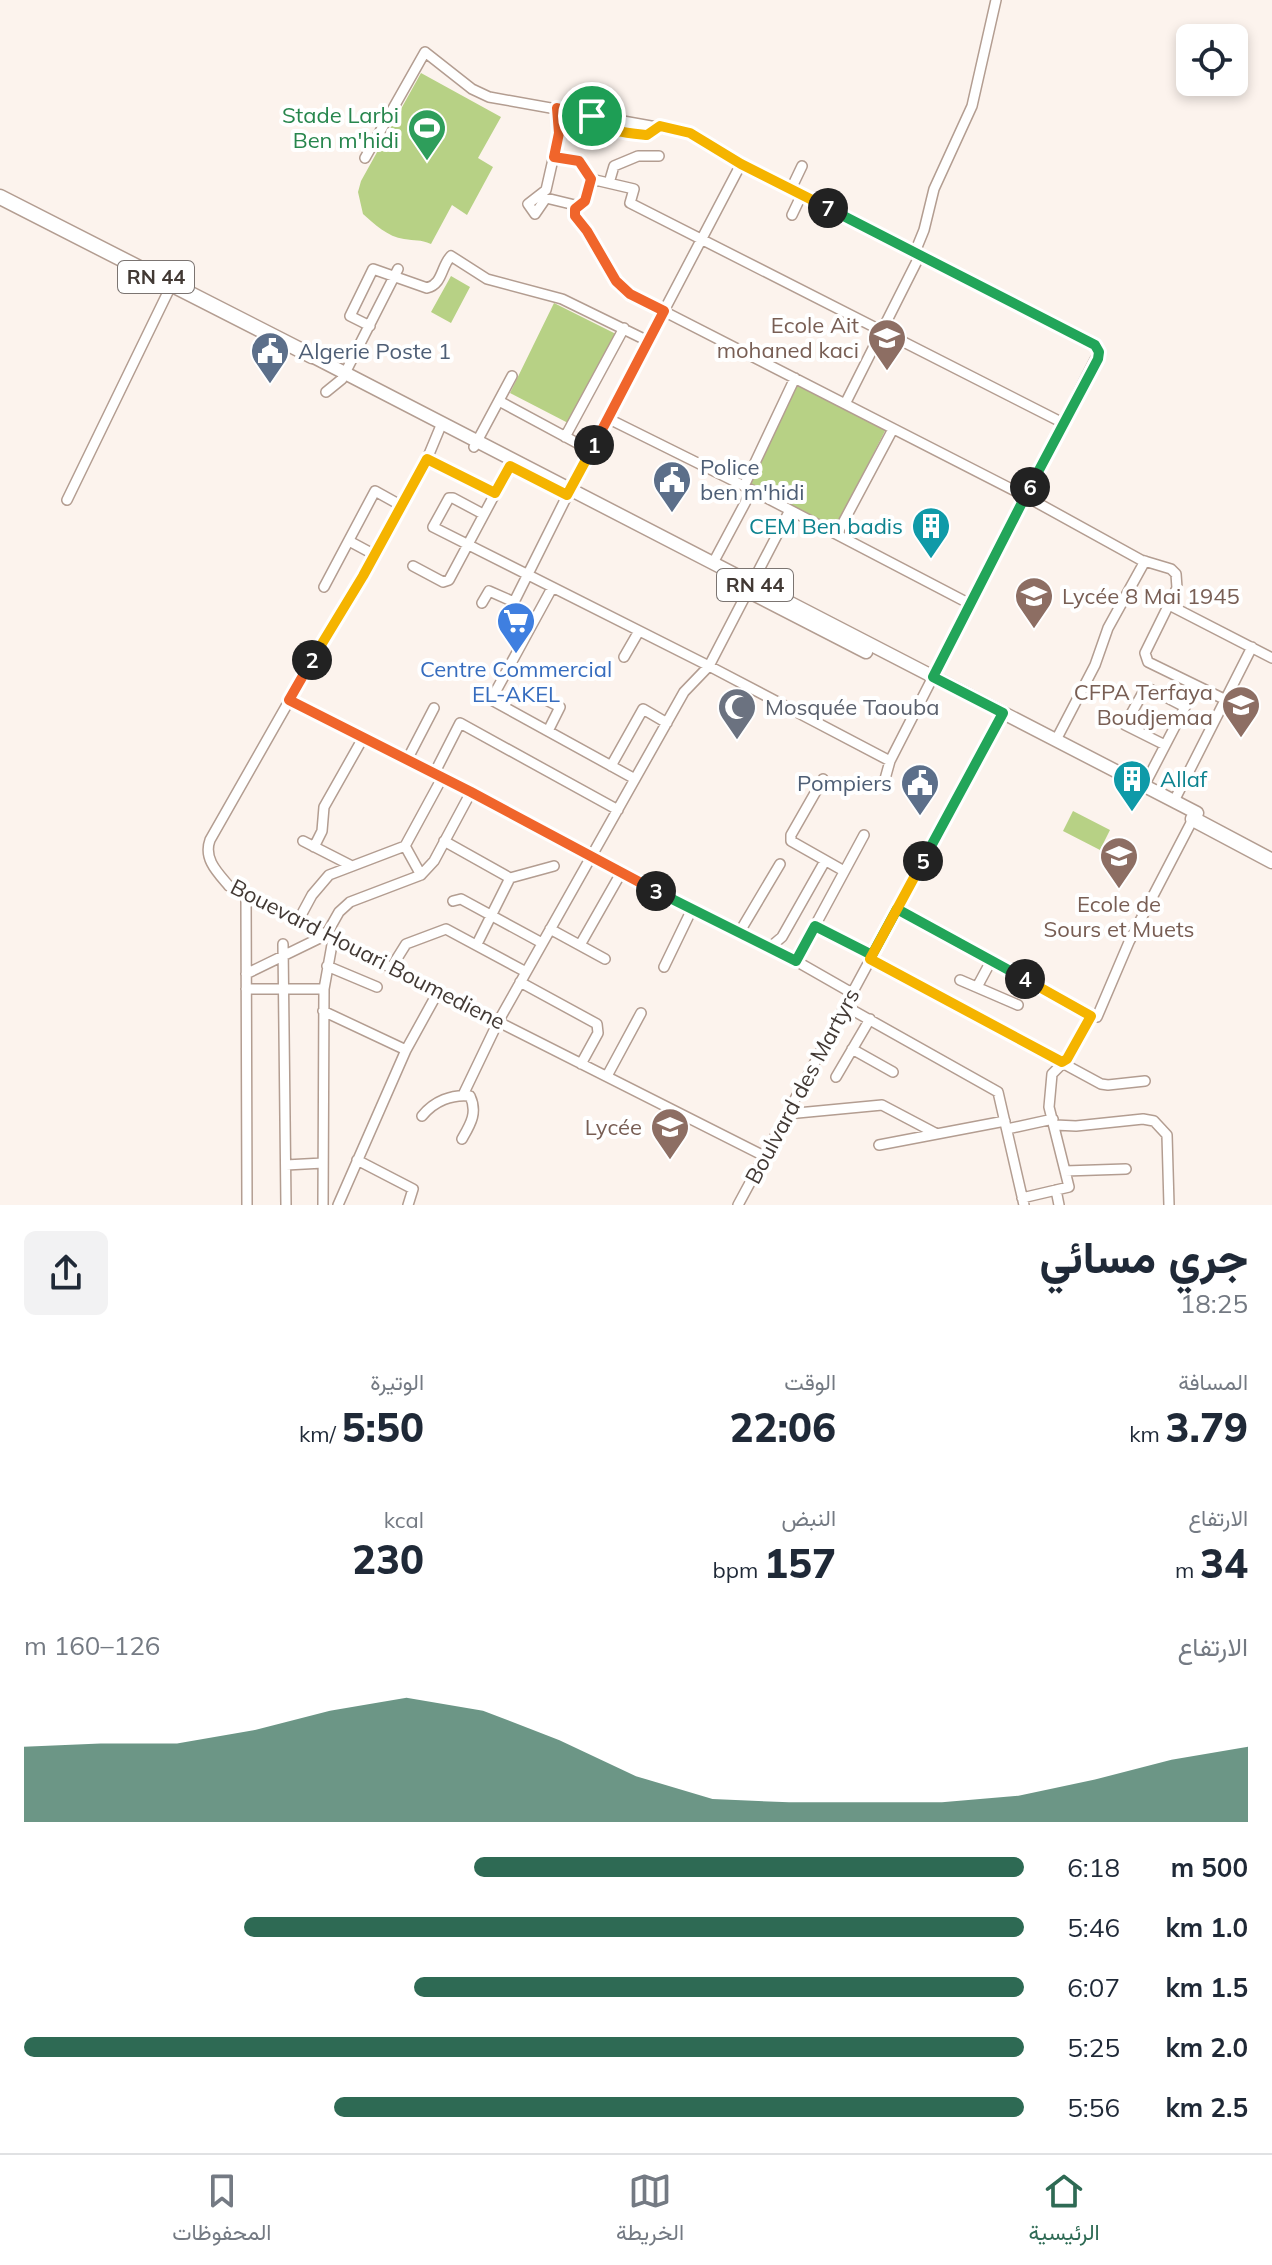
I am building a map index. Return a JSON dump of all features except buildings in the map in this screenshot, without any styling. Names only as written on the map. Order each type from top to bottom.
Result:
[{"type":"highway","name":"RN 44","points":[[0,197],[310,359]]},
{"type":"highway","name":"RN 44","points":[[0,206],[168,292],[310,359]]},
{"type":"highway","name":"RN 44","points":[[1195,816],[1272,852]]},
{"type":"highway","name":"RN 44","points":[[1195,816],[1272,861]]},
{"type":"main road","name":"RN 44","points":[[310,359],[1195,816]]},
{"type":"main road","name":"RN 44","points":[[568,492],[713,563],[751,588]]},
{"type":"main road","name":"RN 44","points":[[1001,716],[1056,740],[1174,801],[1195,816]]},
{"type":"street","points":[[845,404],[918,254],[934,189],[972,106],[996,0]]},
{"type":"street","points":[[365,158],[425,52],[472,89],[489,97],[690,133],[741,164],[1095,345],[1099,352],[1098,359],[890,761],[885,779]]},
{"type":"street","points":[[557,108],[559,133],[546,190],[528,204],[535,214],[546,198],[579,206]]},
{"type":"street","points":[[609,183],[614,166],[638,156],[659,156]]},
{"type":"street","points":[[554,157],[579,161],[591,179],[634,189],[630,203],[1063,423]]},
{"type":"street","points":[[482,603],[489,591],[514,602],[568,492],[741,164]]},
{"type":"street","points":[[791,189],[802,166]]},
{"type":"street","points":[[591,179],[587,196],[575,209],[578,222],[587,231],[616,281],[630,294],[1025,496],[1145,561],[1171,569],[1176,574],[1177,588],[1145,658],[1226,700]]},
{"type":"street","points":[[792,215],[802,194]]},
{"type":"street","points":[[370,326],[350,316],[373,269],[397,274],[427,288],[439,281],[451,256],[487,279],[562,299],[648,341]]},
{"type":"street","points":[[326,392],[343,376],[397,274]]},
{"type":"street","points":[[67,500],[168,292]]},
{"type":"street","points":[[565,437],[624,328]]},
{"type":"street","points":[[475,444],[512,376]]},
{"type":"street","points":[[713,563],[795,378]]},
{"type":"street","points":[[499,401],[590,450]]},
{"type":"street","points":[[609,419],[970,604]]},
{"type":"street","name":"Bouevard Houari Boumediene","points":[[440,426],[427,459],[402,506],[207,849],[217,873],[229,886],[246,895],[764,1156]]},
{"type":"street","points":[[837,534],[893,429]]},
{"type":"street","points":[[427,459],[495,493]]},
{"type":"street","points":[[413,566],[446,582],[469,547],[483,514],[512,463]]},
{"type":"street","points":[[324,587],[375,491],[402,506]]},
{"type":"street","points":[[483,514],[449,498],[433,527],[890,761]]},
{"type":"street","points":[[463,1095],[498,1022],[684,692],[709,666],[790,510]]},
{"type":"street","points":[[349,541],[375,555]]},
{"type":"street","points":[[1056,740],[1095,665],[1100,644],[1145,561]]},
{"type":"street","points":[[491,700],[552,588]]},
{"type":"street","points":[[1169,605],[1272,658]]},
{"type":"street","points":[[624,657],[639,631]]},
{"type":"street","points":[[1174,801],[1252,647]]},
{"type":"street","points":[[1144,786],[1196,686]]},
{"type":"street","points":[[1165,745],[1125,725],[1146,687],[1185,707]]},
{"type":"street","points":[[477,692],[635,779]]},
{"type":"street","points":[[540,697],[560,707],[548,731]]},
{"type":"street","points":[[289,700],[796,961],[852,993]]},
{"type":"street","points":[[407,760],[434,708]]},
{"type":"street","points":[[611,766],[643,709],[667,723]]},
{"type":"street","name":"Boulvard des Martyrs","points":[[738,1205],[1001,716]]},
{"type":"street","points":[[298,921],[323,880],[350,865],[405,846],[460,723],[618,810]]},
{"type":"street","points":[[314,847],[322,831],[324,807],[363,738]]},
{"type":"street","points":[[823,779],[791,835],[796,845],[844,871]]},
{"type":"street","points":[[323,1205],[323,1011],[329,937],[339,912],[350,902],[421,875],[434,861],[471,792]]},
{"type":"street","points":[[897,909],[1097,1017],[1129,942],[1195,816]]},
{"type":"street","points":[[796,961],[864,835]]},
{"type":"street","points":[[303,841],[350,865]]},
{"type":"street","points":[[444,841],[510,878],[554,866]]},
{"type":"street","points":[[405,846],[421,875]]},
{"type":"street","points":[[769,948],[782,937],[825,861]]},
{"type":"street","points":[[739,933],[780,864]]},
{"type":"street","points":[[580,945],[621,873]]},
{"type":"street","points":[[477,944],[510,878]]},
{"type":"street","points":[[246,895],[247,1205]]},
{"type":"street","points":[[453,901],[461,899],[542,943]]},
{"type":"street","points":[[664,967],[692,909]]},
{"type":"street","points":[[815,926],[1108,1085],[1145,1081]]},
{"type":"street","points":[[391,968],[406,944],[442,929],[450,930],[526,972]]},
{"type":"street","points":[[550,929],[605,959]]},
{"type":"street","points":[[246,974],[329,937]]},
{"type":"street","points":[[283,944],[286,1205]]},
{"type":"street","points":[[977,987],[991,961]]},
{"type":"street","points":[[327,966],[377,987]]},
{"type":"street","points":[[960,980],[1018,1005]]},
{"type":"street","points":[[520,982],[597,1024],[598,1033],[581,1064]]},
{"type":"street","points":[[246,989],[324,989]]},
{"type":"street","points":[[338,1205],[406,1050],[438,992]]},
{"type":"street","points":[[845,1006],[993,1087],[1000,1097],[1023,1201],[1069,1187],[1048,1097],[1052,1074],[1067,1059],[1091,1016]]},
{"type":"street","points":[[323,1011],[406,1050]]},
{"type":"street","points":[[607,1076],[641,1013]]},
{"type":"street","points":[[836,1077],[870,1019]]},
{"type":"street","points":[[852,1049],[893,1072]]},
{"type":"street","points":[[422,1116],[431,1104],[470,1096],[473,1120],[462,1139]]},
{"type":"street","points":[[787,1114],[882,1105],[937,1134]]},
{"type":"street","points":[[879,1145],[1006,1125],[1054,1122],[1076,1126],[1143,1119],[1154,1121],[1167,1135],[1169,1205]]},
{"type":"street","points":[[357,1160],[413,1189],[408,1205]]},
{"type":"street","points":[[286,1165],[323,1163]]},
{"type":"street","points":[[1065,1171],[1126,1169]]},
{"type":"street","points":[[1056,1190],[1059,1205]]},
{"type":"green space","points":[[421,73],[501,117],[478,158],[493,167],[467,215],[452,205],[431,244],[398,238],[382,230],[363,214],[358,192],[361,181]]},
{"type":"green space","points":[[451,276],[470,287],[451,323],[431,312]]},
{"type":"green space","points":[[554,303],[616,334],[570,424],[510,393]]},
{"type":"green space","points":[[798,384],[886,429],[834,531],[749,486]]},
{"type":"green space","points":[[1073,811],[1110,830],[1100,850],[1063,831]]},
{"type":"place","name":"Stade Larbi Ben m'hidi","points":[[427,162]]},
{"type":"place","name":"Ecole Ait mohaned kaci","points":[[887,372]]},
{"type":"place","name":"Algerie Poste 1","points":[[270,385]]},
{"type":"place","name":"Police ben m'hidi","points":[[672,514]]},
{"type":"place","name":"CEM Ben badis","points":[[931,560]]},
{"type":"place","name":"Lycée 8 Mai 1945","points":[[1034,630]]},
{"type":"place","name":"Centre Commercial EL-AKEL","points":[[516,655]]},
{"type":"place","name":"CFPA Terfaya Boudjemaa","points":[[1241,739]]},
{"type":"place","name":"Mosquée Taouba","points":[[737,741]]},
{"type":"place","name":"Allaf","points":[[1132,813]]},
{"type":"place","name":"Pompiers","points":[[920,817]]},
{"type":"place","name":"Ecole de Sours et Muets","points":[[1119,890]]},
{"type":"place","name":"Lycée","points":[[670,1161]]},
{"type":"route","points":[[592,116],[557,108],[559,133],[554,157],[579,161],[591,179],[585,201],[575,209],[575,216],[616,281],[630,294],[664,311],[609,419],[567,495],[510,466],[495,493],[427,459],[363,576],[289,700],[796,961],[815,926],[872,955],[897,909],[1091,1016],[1067,1059],[1062,1062],[870,959],[872,955],[1003,713],[933,677],[1098,359],[1098,348],[741,164],[690,133],[660,126],[647,135],[619,132],[600,124],[592,116]]}]
